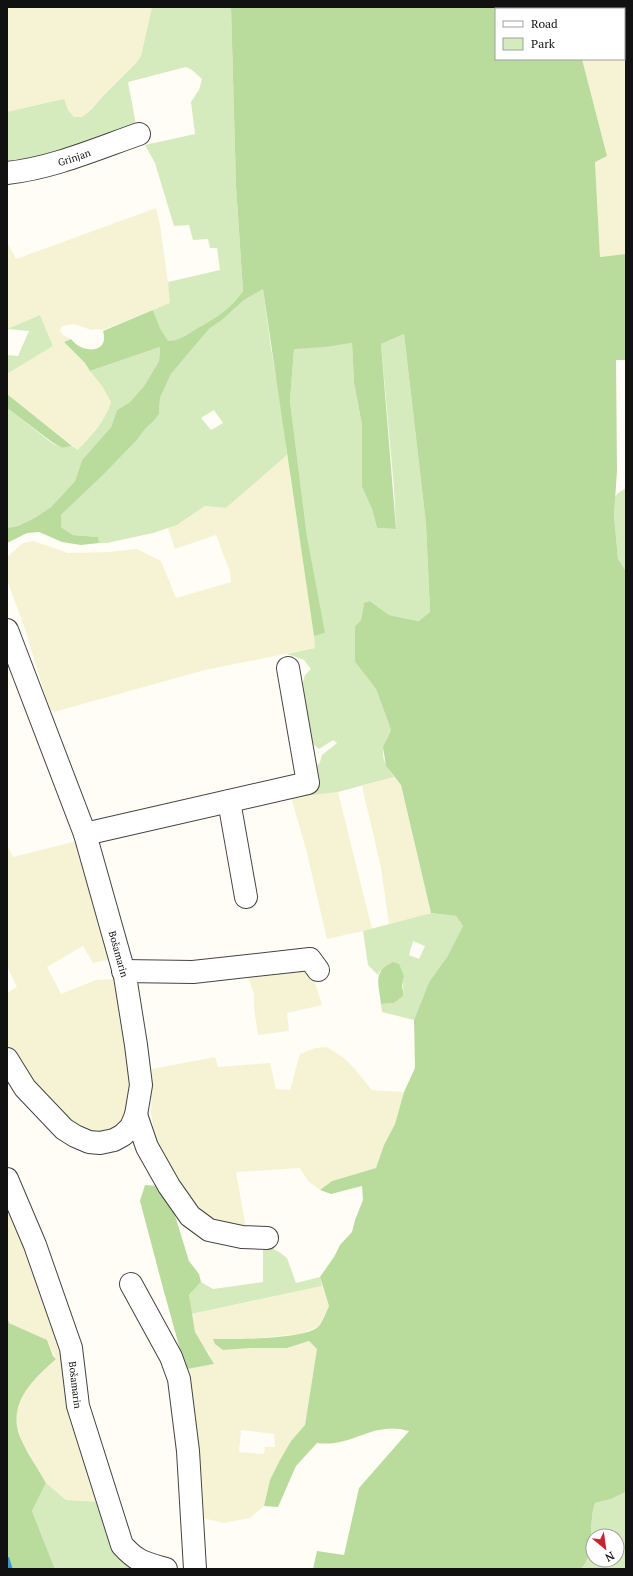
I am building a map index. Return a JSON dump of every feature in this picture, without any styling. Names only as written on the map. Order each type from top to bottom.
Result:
[{"type":"street","name":"Grinjan","points":[[7,173],[48,165],[139,134]]},
{"type":"street","name":"Bošamarin","points":[[7,630],[85,834],[123,971],[136,1045],[141,1085],[136,1115],[131,1127],[123,1135],[114,1140],[100,1143],[89,1142],[75,1136],[64,1129],[25,1088],[7,1059]]},
{"type":"street","points":[[85,834],[308,784],[288,668]]},
{"type":"street","points":[[229,801],[246,897]]},
{"type":"street","points":[[123,971],[194,972],[310,959],[318,970]]},
{"type":"street","points":[[136,1115],[147,1146],[169,1186],[190,1216],[209,1230],[242,1237],[267,1238]]},
{"type":"street","name":"Bošamarin","points":[[7,1179],[35,1245],[71,1348],[78,1406],[122,1545],[131,1556],[166,1569]]},
{"type":"street","points":[[131,1284],[171,1357],[179,1379],[188,1451],[196,1569]]},
{"type":"shaded area","points":[[7,7],[152,7],[141,56],[137,62],[92,109],[82,117],[74,117],[68,110],[7,112]]},
{"type":"shaded area","points":[[626,7],[626,254],[600,257],[595,161],[607,156],[582,60],[625,60],[625,8],[624,8]]},
{"type":"shaded area","points":[[156,208],[160,225],[171,303],[103,330],[91,330],[74,324],[62,326],[60,330],[63,335],[71,339],[64,342],[85,363],[102,386],[111,402],[103,420],[78,450],[7,394],[7,374],[53,346],[40,315],[7,329],[7,242],[16,259]]},
{"type":"shaded area","points":[[287,455],[290,464],[290,477],[313,620],[315,648],[205,670],[54,712],[51,710],[24,626],[7,580],[7,557],[23,543],[34,541],[68,553],[108,552],[137,549],[161,561],[176,598],[231,582],[230,572],[216,535],[175,549],[168,528],[182,522],[205,506],[226,508]]},
{"type":"shaded area","points":[[394,777],[401,785],[431,913],[389,924],[381,868],[362,786]]},
{"type":"shaded area","points":[[338,792],[372,929],[327,939],[306,849],[291,797]]},
{"type":"shaded area","points":[[81,840],[116,958],[93,963],[83,946],[47,967],[61,994],[96,980],[116,979],[133,1067],[130,1108],[117,1131],[99,1136],[58,1116],[7,1051],[7,993],[17,987],[7,966],[7,845],[13,857]]},
{"type":"shaded area","points":[[311,970],[322,1005],[287,1013],[289,1031],[258,1035],[254,1008],[254,994],[246,972]]},
{"type":"shaded area","points":[[327,1047],[344,1058],[372,1090],[404,1092],[395,1124],[384,1145],[376,1168],[332,1181],[320,1190],[308,1181],[300,1168],[236,1172],[246,1228],[207,1223],[160,1149],[154,1133],[151,1112],[152,1069],[215,1057],[218,1067],[270,1063],[276,1089],[290,1090],[300,1054],[315,1048]]},
{"type":"shaded area","points":[[7,1195],[66,1348],[102,1502],[66,1500],[46,1483],[22,1441],[17,1426],[17,1411],[24,1394],[32,1381],[56,1359],[47,1340],[9,1323],[7,1317]]},
{"type":"shaded area","points":[[322,1286],[329,1306],[319,1326],[301,1334],[248,1339],[213,1339],[223,1350],[287,1348],[309,1341],[317,1349],[305,1425],[291,1441],[270,1480],[264,1506],[250,1518],[224,1523],[198,1517],[187,1369],[213,1364],[209,1353],[199,1341],[195,1332],[191,1314]],"holes":[[[241,1430],[274,1434],[275,1447],[265,1447],[264,1454],[239,1452]]]},
{"type":"green space","points":[[152,7],[231,7],[236,186],[243,291],[228,308],[216,317],[182,337],[168,342],[160,328],[153,310],[170,303],[168,282],[220,270],[217,248],[210,248],[208,239],[193,240],[189,225],[174,226],[155,163],[145,145],[195,134],[191,102],[199,90],[202,79],[186,67],[128,82],[136,125],[7,168],[7,112],[64,99],[68,110],[74,117],[82,117],[92,109],[141,56]]},
{"type":"green space","points":[[231,7],[626,7],[495,8],[495,60],[582,60],[607,156],[595,162],[600,257],[626,254],[626,360],[616,360],[617,471],[614,515],[618,559],[626,571],[626,1492],[611,1499],[595,1503],[591,1528],[585,1528],[585,1563],[580,1569],[313,1569],[317,1551],[344,1555],[359,1488],[409,1431],[384,1429],[373,1431],[341,1442],[317,1443],[296,1466],[278,1507],[264,1506],[270,1480],[280,1460],[291,1441],[305,1425],[317,1349],[309,1341],[287,1348],[223,1350],[215,1344],[213,1339],[269,1338],[300,1334],[312,1331],[319,1326],[329,1306],[320,1277],[334,1257],[340,1245],[352,1232],[363,1200],[362,1186],[331,1194],[320,1190],[332,1181],[376,1168],[384,1145],[395,1124],[404,1092],[415,1068],[414,1020],[429,982],[447,957],[463,926],[456,916],[431,913],[401,785],[386,766],[383,747],[391,730],[376,689],[355,662],[355,626],[361,620],[364,603],[370,601],[389,615],[419,621],[430,612],[426,524],[404,334],[381,344],[396,529],[377,528],[372,509],[362,487],[362,425],[354,383],[352,343],[326,347],[294,349],[290,401],[307,536],[325,633],[314,636],[263,289],[244,300],[222,320],[209,329],[171,374],[160,398],[159,414],[154,421],[104,474],[61,515],[61,527],[73,535],[98,537],[99,543],[81,545],[62,542],[39,532],[27,533],[7,543],[7,528],[18,526],[51,507],[75,481],[82,460],[111,427],[117,410],[130,402],[144,386],[159,361],[160,347],[90,371],[85,363],[64,342],[71,339],[76,344],[88,349],[99,348],[104,339],[103,331],[153,310],[160,328],[168,341],[176,340],[222,313],[243,291],[236,186]]},
{"type":"green space","points":[[263,289],[271,348],[285,428],[287,455],[226,508],[205,506],[177,525],[153,533],[107,543],[99,543],[98,537],[73,535],[61,527],[61,515],[104,474],[154,421],[159,414],[160,398],[171,374],[209,329],[222,320],[244,300]],"holes":[[[214,410],[223,423],[211,430],[201,418]]]},
{"type":"green space","points":[[40,315],[53,346],[7,374],[7,355],[18,356],[29,331],[7,329]]},
{"type":"green space","points":[[404,334],[426,524],[430,612],[420,621],[389,615],[370,601],[364,604],[361,620],[355,626],[355,662],[376,689],[391,730],[385,743],[383,754],[386,764],[394,777],[338,792],[294,797],[320,762],[322,755],[337,743],[333,740],[319,749],[312,743],[301,688],[305,675],[311,669],[304,660],[287,654],[315,648],[314,636],[324,633],[307,536],[290,401],[294,348],[326,347],[352,343],[354,383],[362,425],[362,487],[372,509],[377,528],[396,529],[394,488],[381,344]]},
{"type":"green space","points":[[160,347],[159,361],[144,386],[130,402],[117,410],[111,427],[82,460],[75,481],[51,507],[18,526],[7,528],[7,408],[52,443],[62,448],[72,446],[78,450],[102,422],[111,402],[102,386],[90,371]]},
{"type":"green space","points":[[7,394],[72,446],[62,448],[7,408]]},
{"type":"green space","points":[[626,488],[626,571],[618,559],[614,515],[615,497]]},
{"type":"green space","points":[[431,913],[456,916],[463,926],[447,957],[429,982],[414,1020],[382,1012],[381,1004],[394,1003],[403,996],[404,976],[380,971],[378,975],[368,965],[363,931]],"holes":[[[413,941],[425,946],[419,959],[409,955]]]},
{"type":"green space","points":[[393,962],[399,964],[404,976],[402,986],[403,996],[394,1003],[381,1004],[378,984],[379,974],[386,966]]},
{"type":"green space","points":[[145,1185],[157,1186],[173,1209],[189,1261],[199,1274],[201,1282],[189,1295],[195,1332],[214,1364],[187,1369],[181,1353],[140,1201]]},
{"type":"green space","points":[[263,1243],[287,1258],[296,1283],[320,1277],[322,1286],[191,1314],[189,1295],[201,1282],[213,1289],[263,1282]]},
{"type":"green space","points":[[7,1317],[9,1323],[47,1340],[53,1356],[56,1359],[34,1380],[28,1388],[19,1406],[17,1415],[17,1426],[21,1440],[46,1483],[32,1511],[55,1569],[7,1569]]},
{"type":"green space","points":[[46,1483],[66,1500],[102,1502],[141,1569],[55,1569],[32,1511]]},
{"type":"green space","points":[[626,1492],[626,1569],[580,1569],[585,1563],[585,1568],[625,1568],[625,1528],[591,1528],[595,1503],[611,1499]]},
{"type":"waterway","points":[[7,1559],[10,1569]]}]
